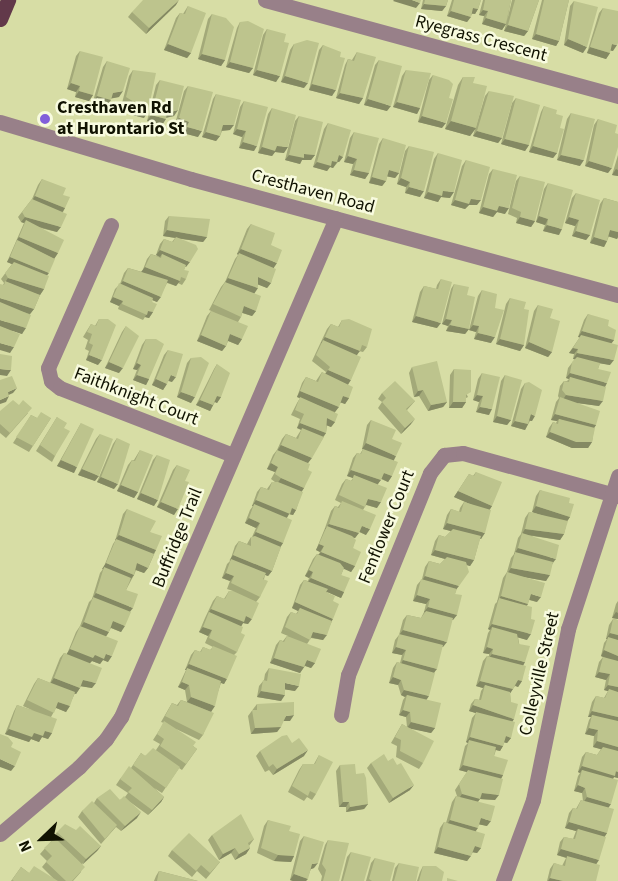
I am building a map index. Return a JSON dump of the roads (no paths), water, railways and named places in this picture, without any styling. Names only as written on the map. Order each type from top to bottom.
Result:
[{"type":"main road","points":[[0,19],[8,0]]},
{"type":"street","name":"Ryegrass Crescent","points":[[265,0],[618,96]]},
{"type":"street","name":"Cresthaven Road","points":[[0,122],[336,218],[618,295]]},
{"type":"street","name":"Buffridge Trail","points":[[0,834],[79,767],[106,739],[122,717],[336,218]]},
{"type":"street","name":"Faithknight Court","points":[[111,225],[48,368],[51,381],[60,388],[233,455]]},
{"type":"street","name":"Fenflower Court","points":[[341,716],[348,675],[430,473],[444,455],[463,453],[616,495]]},
{"type":"street","name":"Colleyville Street","points":[[503,881],[533,800],[568,629],[616,495],[618,476]]},
{"type":"place","name":"Cresthaven Rd at Hurontario St","points":[[45,119]]}]
